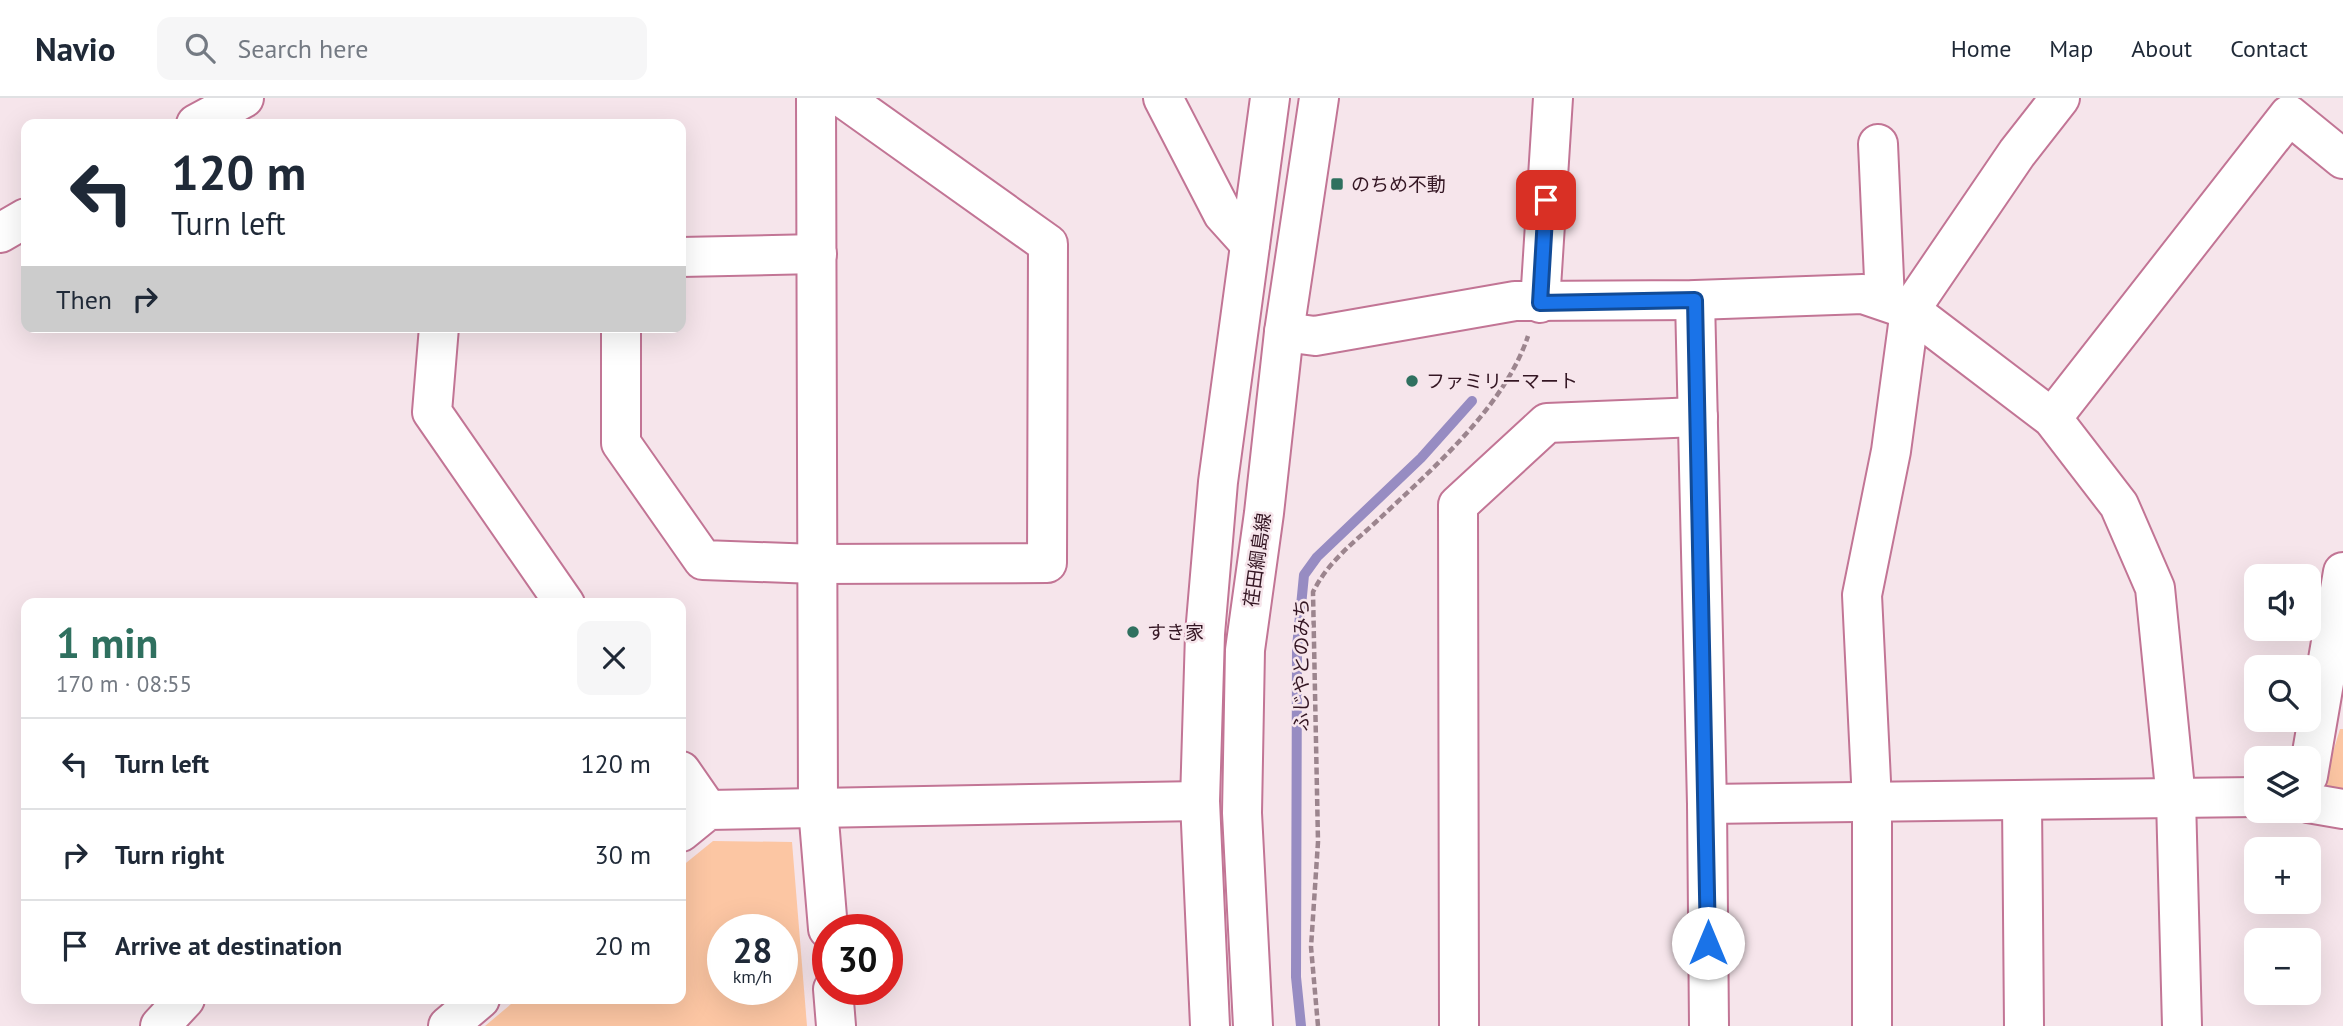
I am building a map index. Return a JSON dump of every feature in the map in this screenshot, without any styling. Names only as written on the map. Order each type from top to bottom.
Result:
[{"type":"street","points":[[205,119],[244,98]]},
{"type":"street","points":[[816,98],[818,808],[827,914]]},
{"type":"street","points":[[621,333],[621,443],[703,560],[817,564],[1046,563],[1048,244],[843,98]]},
{"type":"street","points":[[1163,98],[1223,214],[1250,244]]},
{"type":"street","points":[[1210,1026],[1200,801],[1201,720],[1210,555],[1270,98]]},
{"type":"street","name":"荏田綱島線","points":[[1253,1026],[1242,813],[1245,650],[1264,513],[1284,332],[1319,98]]},
{"type":"street","points":[[1540,303],[1553,98]]},
{"type":"street","points":[[1898,305],[2060,98]]},
{"type":"street","points":[[2052,418],[2290,115],[2343,159]]},
{"type":"street","points":[[1872,1026],[1872,802],[1862,595],[1891,451],[1898,305],[1878,144]]},
{"type":"street","points":[[0,233],[21,221]]},
{"type":"street","points":[[686,257],[817,254]]},
{"type":"street","points":[[1284,332],[1315,336],[1515,301],[1540,303],[1695,300],[1863,294],[1898,305],[2052,418],[2119,505],[2155,588],[2176,799],[2182,1026]]},
{"type":"street","points":[[1695,300],[1707,804],[1709,1026]]},
{"type":"street","points":[[439,333],[432,412],[561,598]]},
{"type":"street","points":[[1459,1026],[1458,505],[1547,423],[1635,410],[1698,417]]},
{"type":"street","points":[[2313,746],[2343,572]]},
{"type":"street","points":[[686,790],[694,821],[818,808],[1200,801]]},
{"type":"street","points":[[1707,804],[2244,797]]},
{"type":"street","points":[[2022,802],[2024,1026]]},
{"type":"street","points":[[2321,805],[2343,808]]},
{"type":"street","points":[[160,1026],[180,1004]]},
{"type":"street","points":[[448,1026],[474,1004]]},
{"type":"street","points":[[834,1005],[836,1026]]},
{"type":"path","name":"ふじやとのみち","points":[[1318,1026],[1311,947],[1318,842],[1313,592],[1324,571],[1419,482],[1480,419],[1522,354],[1540,303]]},
{"type":"shaded area","points":[[2340,729],[2343,729],[2343,791],[2323,785]]},
{"type":"shaded area","points":[[713,841],[792,842],[798,914],[707,914],[707,1005],[798,1005],[798,916],[807,1026],[485,1026],[511,1004],[686,1004],[686,863]]},
{"type":"waterway","points":[[1301,1026],[1296,977],[1297,647],[1304,575],[1317,557],[1421,458],[1472,401]]},
{"type":"place","name":"のちめ不動","points":[[1337,184]]},
{"type":"place","name":"ファミリーマート","points":[[1412,381]]},
{"type":"place","name":"すき家","points":[[1133,632]]},
{"type":"route","points":[[1546,200],[1540,303],[1695,300],[1708,943]]}]
